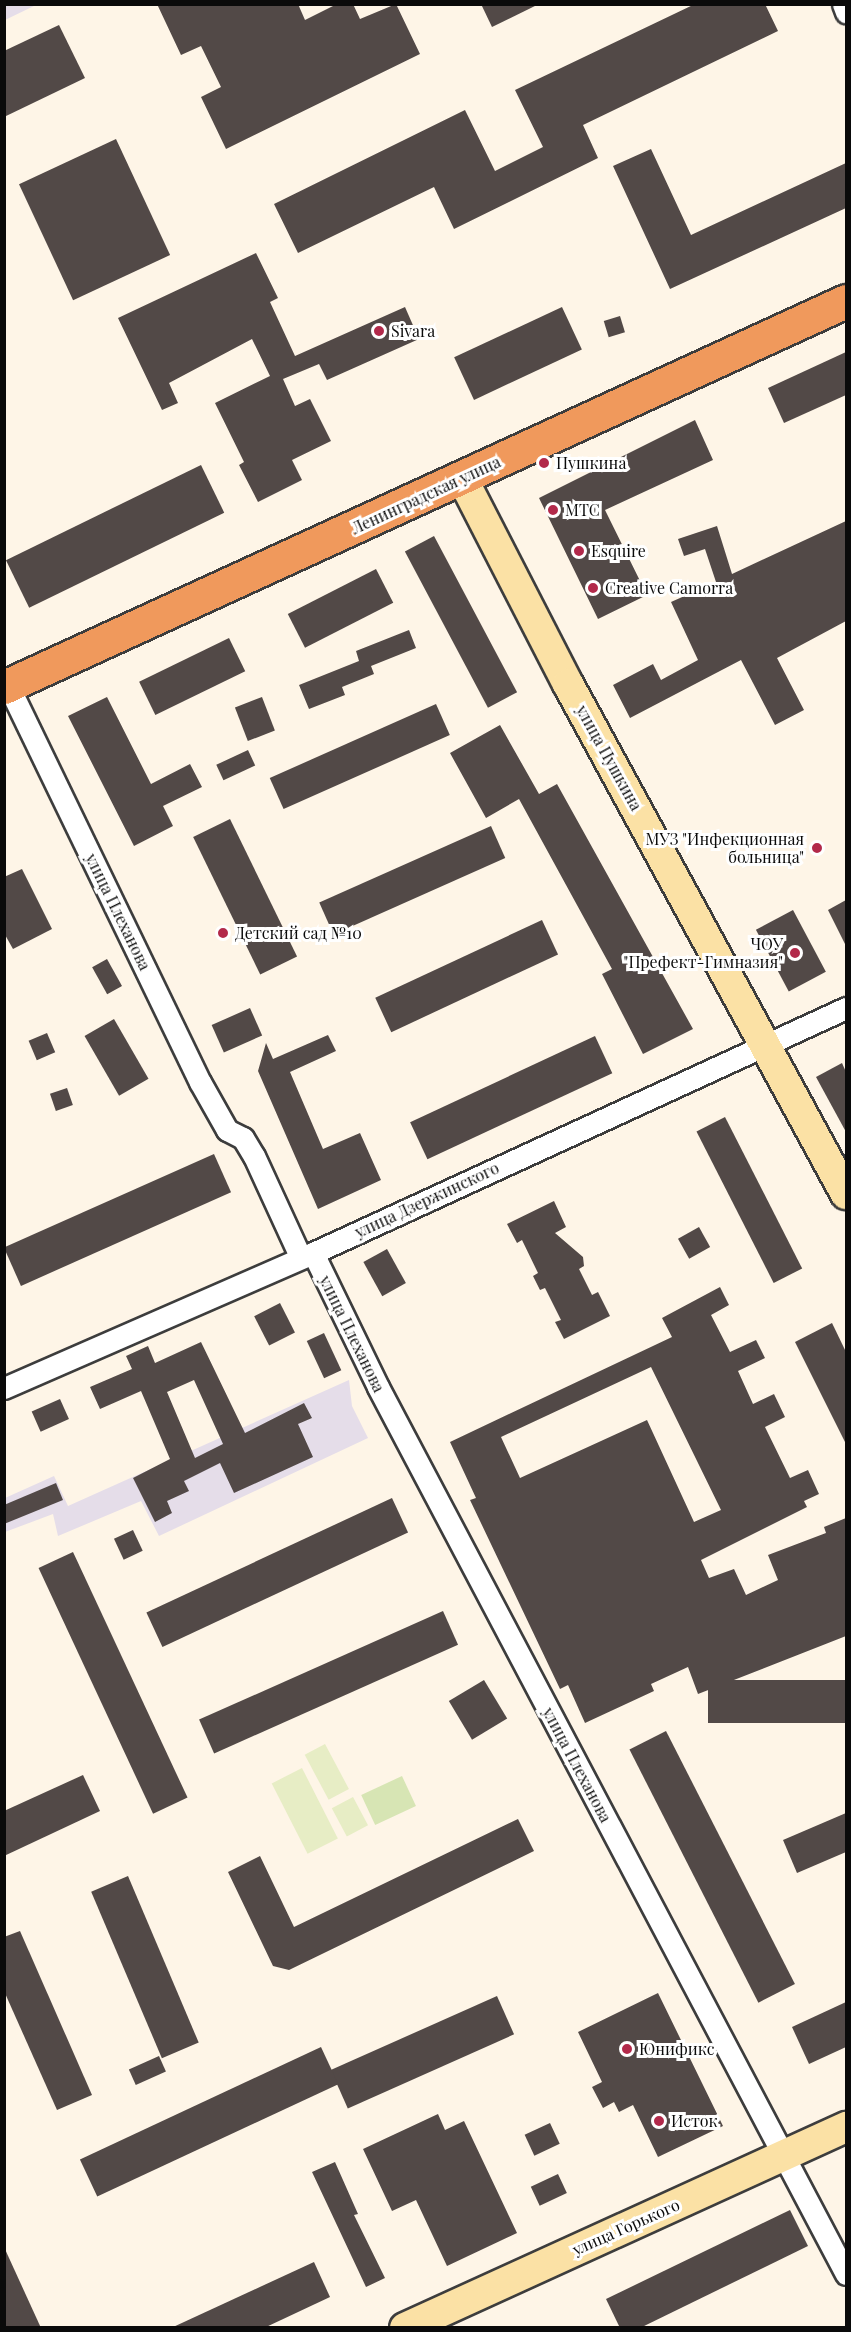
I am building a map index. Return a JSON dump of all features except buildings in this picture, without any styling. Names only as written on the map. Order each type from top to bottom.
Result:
[{"type":"highway","name":"Ленинградская улица","points":[[6,686],[846,301]]},
{"type":"main road","name":"улица Пушкина","points":[[462,478],[568,684],[767,1044],[846,1194]]},
{"type":"main road","name":"улица Горького","points":[[405,2328],[846,2127]]},
{"type":"street","points":[[843,4],[846,12]]},
{"type":"street","name":"улица Плеханова","points":[[6,686],[200,1082],[227,1130],[243,1138],[254,1156],[846,2274]]},
{"type":"street","name":"улица Дзержинского","points":[[4,1388],[307,1255],[846,1008]]},
{"type":"shaded area","points":[[5,4],[36,4],[36,5],[5,20]]},
{"type":"shaded area","points":[[349,1380],[352,1406],[368,1438],[159,1536],[141,1501],[58,1536],[53,1514],[5,1532],[5,1498],[54,1476],[68,1506]]},
{"type":"green space","points":[[325,1744],[349,1789],[329,1800],[305,1755]]},
{"type":"green space","points":[[302,1768],[338,1838],[308,1854],[272,1783]]},
{"type":"green space","points":[[402,1776],[416,1806],[375,1825],[361,1795]]},
{"type":"green space","points":[[353,1797],[368,1825],[347,1837],[332,1808]]},
{"type":"place","name":"Sivara","points":[[379,331]]},
{"type":"place","name":"Пушкина","points":[[544,463]]},
{"type":"place","name":"МТС","points":[[553,510]]},
{"type":"place","name":"Esquire","points":[[579,551]]},
{"type":"place","name":"Creative Camorra","points":[[593,588]]},
{"type":"place","name":"МУЗ \"Инфекционная больница\"","points":[[817,848]]},
{"type":"place","name":"Детский сад №10","points":[[223,933]]},
{"type":"place","name":"ЧОУ \"Префект-Гимназия\"","points":[[795,953]]},
{"type":"place","name":"Юнификс","points":[[627,2049]]},
{"type":"place","name":"Исток","points":[[659,2121]]}]
